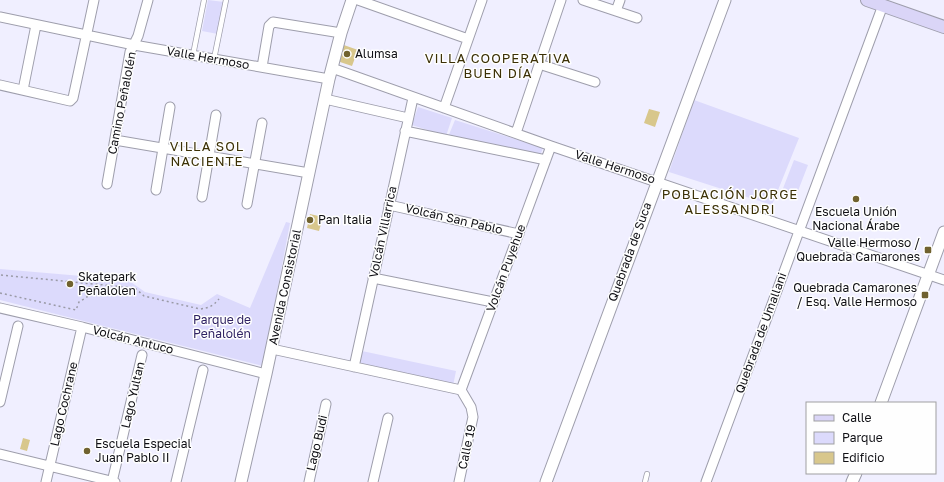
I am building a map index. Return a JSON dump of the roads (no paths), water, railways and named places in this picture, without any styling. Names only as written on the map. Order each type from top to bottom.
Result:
[{"type":"main road","points":[[868,0],[884,2],[944,26]]},
{"type":"street","points":[[0,85],[70,100],[73,98],[94,0]]},
{"type":"street","name":"Camino Peñalolén","points":[[107,184],[130,52],[138,36],[148,0]]},
{"type":"street","name":"Avenida Consistorial","points":[[241,482],[272,349],[330,74],[352,0]]},
{"type":"street","points":[[358,0],[468,39]]},
{"type":"street","points":[[444,108],[482,0]]},
{"type":"street","points":[[516,133],[561,0]]},
{"type":"street","points":[[583,0],[637,18]]},
{"type":"street","points":[[616,11],[620,0]]},
{"type":"street","name":"Quebrada de Suca","points":[[546,482],[725,0]]},
{"type":"street","name":"Quebrada de Umallani","points":[[706,482],[884,2]]},
{"type":"street","name":"Valle Hermoso","points":[[0,18],[86,36],[214,59],[262,67],[330,74],[444,108],[944,280]]},
{"type":"street","points":[[262,67],[269,26],[273,22],[341,33]]},
{"type":"street","points":[[23,90],[36,25]]},
{"type":"street","points":[[539,64],[595,82]]},
{"type":"street","name":"Volcán Villarrica","points":[[354,367],[413,98]]},
{"type":"street","points":[[325,100],[408,118]]},
{"type":"street","points":[[156,190],[170,107]]},
{"type":"street","points":[[202,197],[216,115]]},
{"type":"street","points":[[247,204],[262,123]]},
{"type":"street","points":[[405,131],[546,160]]},
{"type":"street","points":[[115,140],[309,173]]},
{"type":"street","name":"Volcán Puyehue","points":[[461,390],[551,146]]},
{"type":"street","name":"Volcán San Pablo","points":[[389,204],[518,234]]},
{"type":"street","points":[[881,402],[944,232]]},
{"type":"street","points":[[373,278],[493,302]]},
{"type":"street","name":"Volcán Antuco","points":[[0,308],[82,327],[266,374]]},
{"type":"street","points":[[0,402],[18,326]]},
{"type":"street","name":"Lago Cochrane","points":[[46,482],[82,327]]},
{"type":"street","points":[[272,349],[461,390]]},
{"type":"street","name":"Lago Yultan","points":[[113,482],[142,355]]},
{"type":"street","points":[[176,482],[203,370]]},
{"type":"street","name":"Calle 19","points":[[459,482],[473,416],[471,407],[461,390]]},
{"type":"street","name":"Lago Budi","points":[[308,482],[326,404]]},
{"type":"street","points":[[373,482],[388,418]]},
{"type":"street","points":[[0,454],[113,482]]},
{"type":"lane","points":[[193,55],[204,0]]},
{"type":"lane","points":[[214,59],[226,0]]},
{"type":"lane","points":[[645,482],[647,474]]},
{"type":"place","name":"Alumsa","points":[[347,54]]},
{"type":"place","name":"Escuela Unión Nacional Árabe","points":[[856,199]]},
{"type":"place","name":"Pan Italia","points":[[310,220]]},
{"type":"place","name":"Valle Hermoso / Quebrada Camarones","points":[[928,250]]},
{"type":"place","name":"Skatepark Peñalolen","points":[[70,284]]},
{"type":"place","name":"Quebrada Camarones / Esq. Valle Hermoso","points":[[925,295]]},
{"type":"place","name":"Escuela Especial Juan Pablo II","points":[[87,451]]},
{"type":"district","name":"VILLA COOPERATIVA BUEN DÍA","points":[[498,66]]},
{"type":"district","name":"VILLA SOL NACIENTE","points":[[207,154]]},
{"type":"district","name":"POBLACIÓN JORGE ALESSANDRI","points":[[730,202]]},
{"type":"park label","name":"Parque de Peñalolén","points":[[222,327]]}]
